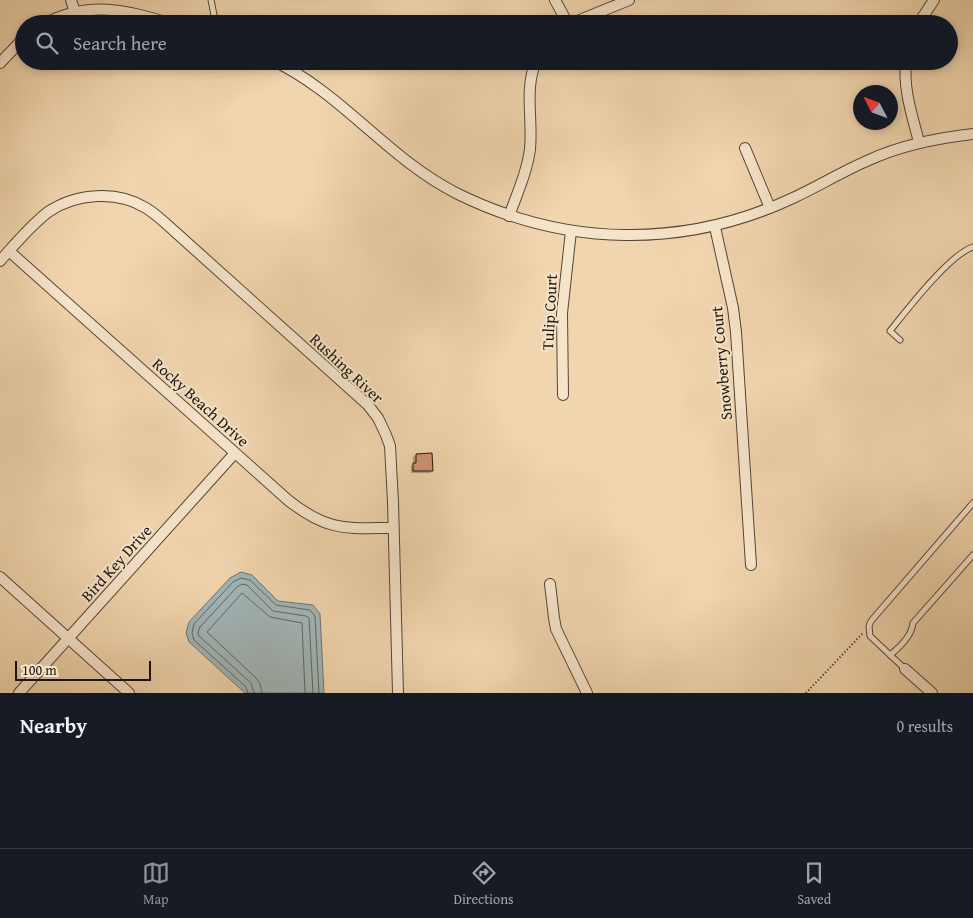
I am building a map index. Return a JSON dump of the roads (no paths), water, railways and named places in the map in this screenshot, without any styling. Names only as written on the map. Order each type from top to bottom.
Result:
[{"type":"street","points":[[71,0],[75,12]]},
{"type":"street","points":[[555,0],[564,15]]},
{"type":"street","points":[[592,15],[629,0]]},
{"type":"street","points":[[924,15],[934,0]]},
{"type":"street","points":[[67,15],[75,12],[107,9],[125,10],[142,15]]},
{"type":"street","points":[[0,63],[15,47]]},
{"type":"street","points":[[290,70],[327,94],[394,152],[427,176],[457,194],[510,216],[538,225],[604,235],[654,235],[715,226],[770,208],[868,160],[920,142],[973,134]]},
{"type":"street","points":[[510,216],[524,178],[530,150],[530,86],[532,70]]},
{"type":"street","points":[[906,70],[908,102],[920,142]]},
{"type":"street","points":[[745,148],[770,208]]},
{"type":"street","name":"Rushing River","points":[[0,261],[41,218],[59,206],[71,201],[107,196],[123,199],[145,207],[368,405],[378,418],[390,446],[398,693]]},
{"type":"street","name":"Snowberry Court","points":[[715,226],[733,308],[736,332],[751,565]]},
{"type":"street","name":"Tulip Court","points":[[563,395],[562,313],[571,231]]},
{"type":"street","name":"Rocky Beach Drive","points":[[9,251],[289,502],[316,520],[345,528],[393,528]]},
{"type":"street","name":"Bird Key Drive","points":[[19,693],[235,453]]},
{"type":"street","points":[[0,577],[129,693]]},
{"type":"street","points":[[550,584],[556,629],[587,693]]},
{"type":"street","points":[[905,670],[932,693]]},
{"type":"lane","points":[[210,0],[214,15]]},
{"type":"lane","points":[[900,340],[890,331],[908,307],[952,260],[973,247]]},
{"type":"lane","points":[[905,670],[870,636],[869,626],[874,616],[973,503]]},
{"type":"lane","points":[[890,655],[905,640],[912,630],[913,623],[973,555]]},
{"type":"water","points":[[241,572],[252,575],[278,601],[313,605],[320,614],[324,693],[245,693],[189,642],[186,633],[189,622],[230,578]]}]
